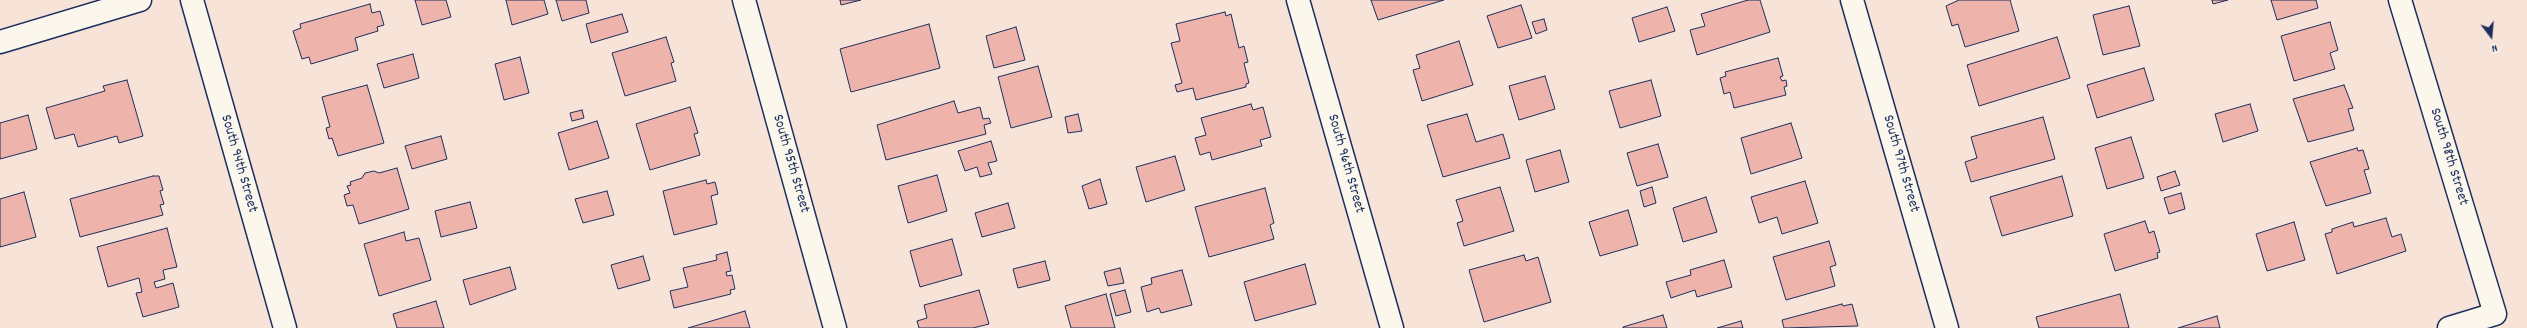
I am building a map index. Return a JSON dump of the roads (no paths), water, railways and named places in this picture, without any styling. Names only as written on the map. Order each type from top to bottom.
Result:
[{"type":"street","points":[[0,42],[140,0]]},
{"type":"street","name":"South 94th Street","points":[[192,0],[285,328]]},
{"type":"street","name":"South 95th Street","points":[[744,0],[836,328]]},
{"type":"street","name":"South 96th Street","points":[[1298,0],[1392,328]]},
{"type":"street","name":"South 97th Street","points":[[1852,0],[1947,328]]},
{"type":"street","name":"South 98th Street","points":[[2400,0],[2495,314],[2449,328]]}]
